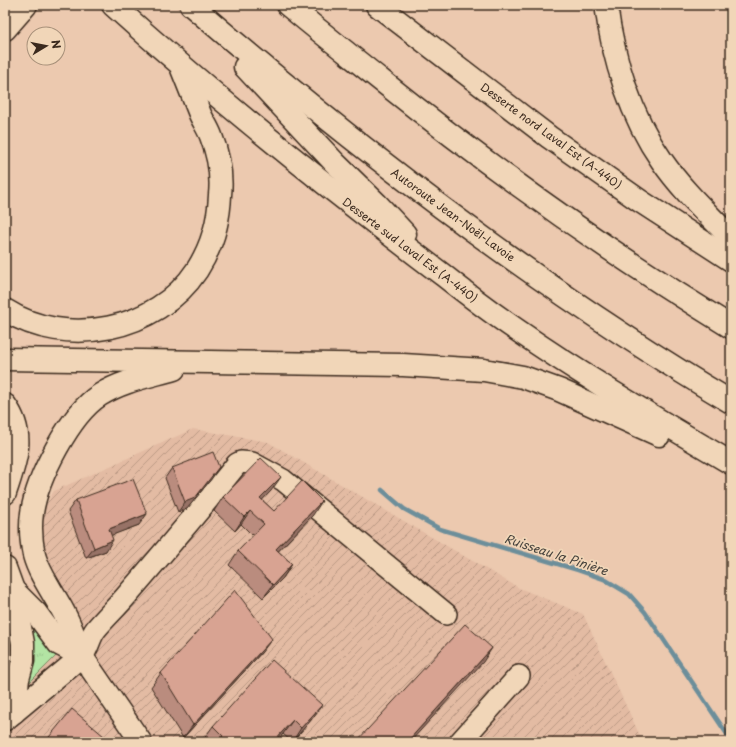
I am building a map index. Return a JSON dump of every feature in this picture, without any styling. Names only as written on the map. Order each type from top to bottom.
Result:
[{"type":"highway","points":[[5,29],[26,5]]},
{"type":"highway","name":"Desserte sud Laval Est (A-440)","points":[[113,5],[181,66],[320,181],[387,234],[486,308],[534,342],[637,408],[731,463]]},
{"type":"highway","points":[[188,5],[335,164],[377,204],[442,275]]},
{"type":"highway","name":"Autoroute Jean-Noël-Lavoie","points":[[191,5],[309,104],[441,207],[495,247],[594,315],[731,402]]},
{"type":"highway","points":[[288,5],[346,53],[469,149],[562,216],[731,327]]},
{"type":"highway","name":"Desserte nord Laval Est (A-440)","points":[[377,5],[555,141],[640,201],[731,260]]},
{"type":"highway","points":[[606,5],[618,64],[630,100],[646,135],[662,161],[682,187],[731,238]]},
{"type":"highway","points":[[5,310],[25,320],[52,329],[86,331],[112,327],[139,318],[159,306],[182,288],[197,269],[209,247],[217,220],[221,184],[218,160],[211,137],[181,66]]},
{"type":"highway","points":[[5,359],[410,365],[462,368],[502,373],[534,381],[576,396],[731,470]]},
{"type":"highway","points":[[82,656],[66,617],[41,573],[34,556],[31,538],[31,521],[36,493],[51,460],[74,420],[98,396],[117,386],[195,363]]},
{"type":"highway","points":[[5,406],[12,418],[18,439],[16,460],[5,493]]},
{"type":"highway","points":[[5,568],[13,590],[23,651],[21,670],[10,716]]},
{"type":"highway","points":[[13,590],[36,613],[59,644],[82,656]]},
{"type":"street","points":[[10,716],[82,656],[87,650],[91,636],[96,629],[136,585],[237,464],[241,462],[252,463],[284,480],[446,614]]},
{"type":"street","points":[[82,656],[141,742]]},
{"type":"street","points":[[460,742],[519,676]]},
{"type":"shaded area","points":[[193,429],[268,442],[519,588],[583,614],[643,742],[5,742],[5,647],[7,650],[73,610],[42,552],[40,515],[54,491]]},
{"type":"green space","points":[[29,620],[57,655],[27,685]]},
{"type":"building","points":[[213,452],[219,467],[195,498],[185,502],[172,468]]},
{"type":"building","points":[[261,458],[281,477],[260,498],[274,511],[302,481],[322,501],[276,549],[292,564],[273,585],[238,551],[264,524],[250,511],[244,517],[223,497]]},
{"type":"building","points":[[133,479],[147,514],[109,529],[113,540],[94,548],[76,500]]},
{"type":"building","points":[[235,590],[272,639],[193,725],[161,673]]},
{"type":"building","points":[[465,624],[492,648],[407,742],[356,742]]},
{"type":"building","points":[[272,660],[322,705],[301,728],[293,720],[273,742],[218,742],[223,736],[213,726]]},
{"type":"building","points":[[72,709],[111,742],[45,742]]},
{"type":"waterway","name":"Ruisseau la Pinière","points":[[382,490],[404,509],[440,529],[578,570],[604,579],[629,594],[645,612],[731,740]]}]
